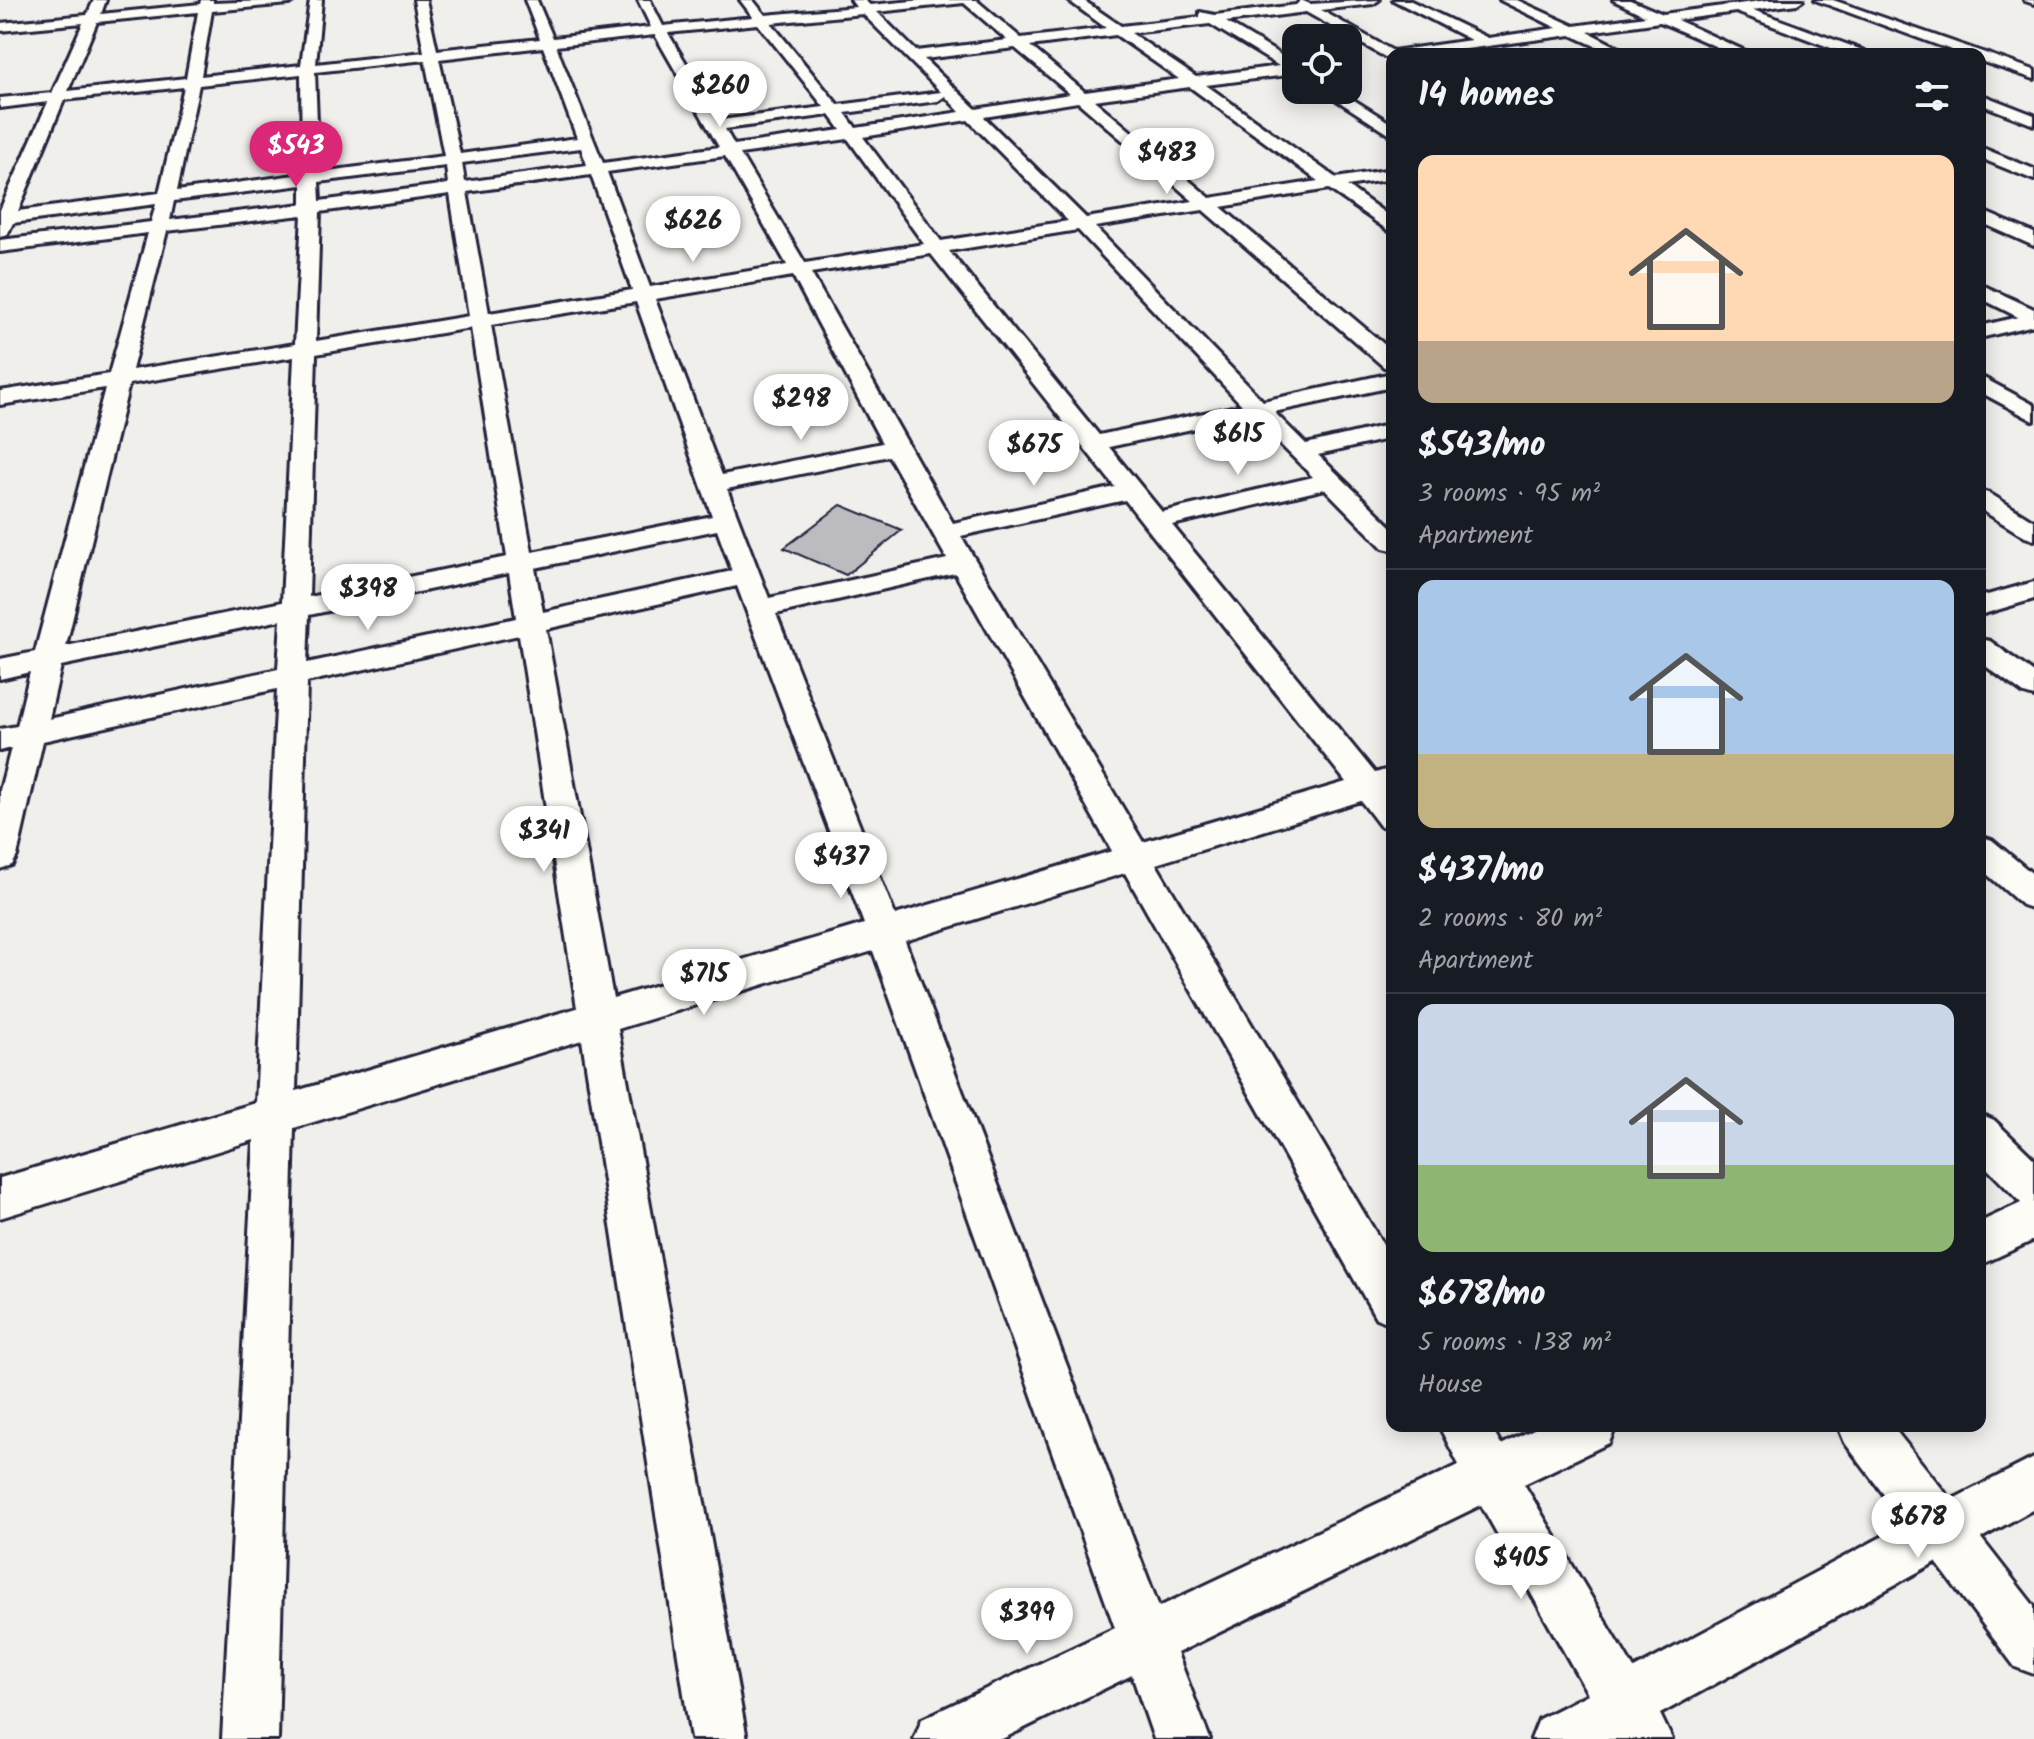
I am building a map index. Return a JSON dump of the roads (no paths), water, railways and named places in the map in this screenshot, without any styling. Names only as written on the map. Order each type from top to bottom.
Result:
[{"type":"street","points":[[0,27],[132,0]]},
{"type":"street","points":[[42,8],[289,0]]},
{"type":"street","points":[[250,1739],[311,194],[308,69],[316,0]]},
{"type":"street","points":[[420,0],[454,174],[521,562],[719,1739]]},
{"type":"street","points":[[531,0],[884,931],[1182,1739]]},
{"type":"street","points":[[644,0],[713,126],[799,269],[896,447],[1386,1292]]},
{"type":"street","points":[[0,1198],[1380,783],[1156,521],[935,246],[836,112],[746,0]]},
{"type":"street","points":[[0,103],[764,20],[862,5],[962,0]]},
{"type":"street","points":[[968,0],[1386,357]]},
{"type":"street","points":[[1074,0],[1386,223]]},
{"type":"street","points":[[911,56],[1117,31],[1300,4],[1373,0]]},
{"type":"street","points":[[1399,0],[1498,48]]},
{"type":"street","points":[[1506,0],[1610,48]]},
{"type":"street","points":[[1619,0],[1730,48]]},
{"type":"street","points":[[1719,0],[1844,48]]},
{"type":"street","points":[[1443,48],[1797,0]]},
{"type":"street","points":[[1821,0],[1957,48]]},
{"type":"street","points":[[0,856],[119,378],[161,226],[207,4]]},
{"type":"street","points":[[1300,4],[1386,51]]},
{"type":"street","points":[[862,5],[1081,223],[1258,409],[1386,536]]},
{"type":"street","points":[[1191,6],[1282,61]]},
{"type":"street","points":[[2,223],[97,7]]},
{"type":"street","points":[[1362,59],[1386,56]]},
{"type":"street","points":[[1986,58],[2033,74]]},
{"type":"street","points":[[0,246],[161,226],[311,194],[592,155],[728,149],[1282,71]]},
{"type":"street","points":[[1993,79],[2033,74]]},
{"type":"street","points":[[713,126],[836,112],[950,94]]},
{"type":"street","points":[[1986,101],[2034,120]]},
{"type":"street","points":[[1350,104],[1386,127]]},
{"type":"street","points":[[2,223],[165,198],[311,194],[592,155]]},
{"type":"street","points":[[1986,155],[2034,175]]},
{"type":"street","points":[[0,398],[1386,175]]},
{"type":"street","points":[[1986,218],[2034,240]]},
{"type":"street","points":[[1989,294],[2034,291]]},
{"type":"street","points":[[1989,294],[2034,318]]},
{"type":"street","points":[[1986,330],[2034,318]]},
{"type":"street","points":[[1094,443],[1386,381]]},
{"type":"street","points":[[1986,386],[2034,414]]},
{"type":"street","points":[[1301,452],[1386,432]]},
{"type":"street","points":[[715,484],[896,447]]},
{"type":"street","points":[[1156,521],[1330,481]]},
{"type":"street","points":[[946,532],[1132,491]]},
{"type":"street","points":[[1986,502],[2034,532]]},
{"type":"street","points":[[0,669],[728,520]]},
{"type":"street","points":[[760,609],[964,563]]},
{"type":"street","points":[[0,740],[747,576]]},
{"type":"street","points":[[1986,604],[2034,590]]},
{"type":"street","points":[[1986,652],[2034,687]]},
{"type":"street","points":[[1986,854],[2034,895]]},
{"type":"street","points":[[1986,1139],[2034,1188]]},
{"type":"street","points":[[1986,1241],[2034,1218]]},
{"type":"street","points":[[1466,1432],[1633,1721]]},
{"type":"street","points":[[942,1739],[1579,1432]]},
{"type":"street","points":[[1867,1432],[2034,1648]]},
{"type":"street","points":[[1559,1739],[1633,1721],[1943,1531],[2034,1482]]},
{"type":"lane","points":[[2027,0],[2034,2]]}]
